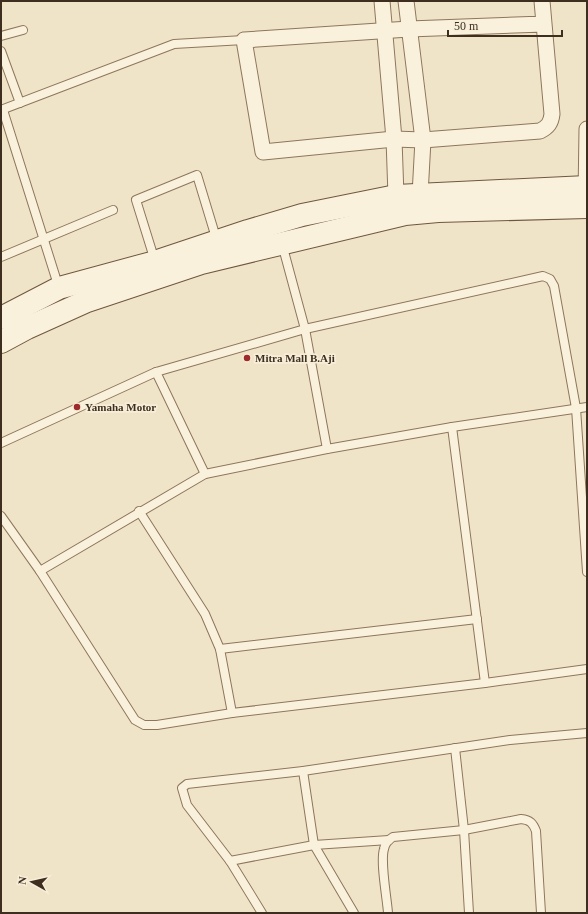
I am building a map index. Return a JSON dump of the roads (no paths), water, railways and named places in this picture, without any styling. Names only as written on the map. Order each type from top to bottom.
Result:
[{"type":"main road","points":[[1,342],[16,318],[59,288],[155,262],[302,215],[396,196],[586,197]]},
{"type":"main road","points":[[16,318],[87,301],[201,263],[405,214],[586,197]]},
{"type":"street","points":[[382,1],[394,139],[396,196]]},
{"type":"street","points":[[406,1],[423,140],[420,195]]},
{"type":"street","points":[[542,1],[552,114],[550,124],[546,128],[540,130],[423,140],[394,139],[264,152],[244,40],[384,30],[544,24]]},
{"type":"street","points":[[586,197],[587,129]]},
{"type":"lane","points":[[1,36],[23,30]]},
{"type":"lane","points":[[59,288],[2,110],[174,44],[244,40]]},
{"type":"lane","points":[[1,50],[20,103]]},
{"type":"lane","points":[[155,262],[136,200],[197,175],[217,241]]},
{"type":"lane","points":[[1,257],[113,210]]},
{"type":"lane","points":[[282,244],[306,329],[327,449]]},
{"type":"lane","points":[[1,443],[156,372],[306,329],[533,277],[543,276],[550,278],[554,286],[576,408],[587,572]]},
{"type":"lane","points":[[156,372],[205,474]]},
{"type":"lane","points":[[40,571],[139,511],[205,474],[327,449],[452,427],[587,407]]},
{"type":"lane","points":[[452,427],[485,683]]},
{"type":"lane","points":[[139,511],[205,614],[220,649],[232,713]]},
{"type":"lane","points":[[1,516],[40,571],[135,720],[144,725],[157,725],[232,713],[485,683],[587,668]]},
{"type":"lane","points":[[220,649],[476,619]]},
{"type":"lane","points":[[262,913],[230,862],[186,805],[182,788],[187,784],[303,771],[510,740],[587,733]]},
{"type":"lane","points":[[455,748],[464,830],[469,913]]},
{"type":"lane","points":[[303,771],[314,845],[354,913]]},
{"type":"lane","points":[[230,862],[314,845],[388,840],[393,837],[464,830],[521,819],[528,820],[533,824],[536,831],[541,913]]},
{"type":"lane","points":[[388,840],[383,851],[388,913]]},
{"type":"place","name":"Mitra Mall B.Aji","points":[[247,358]]},
{"type":"place","name":"Yamaha Motor","points":[[77,407]]}]
